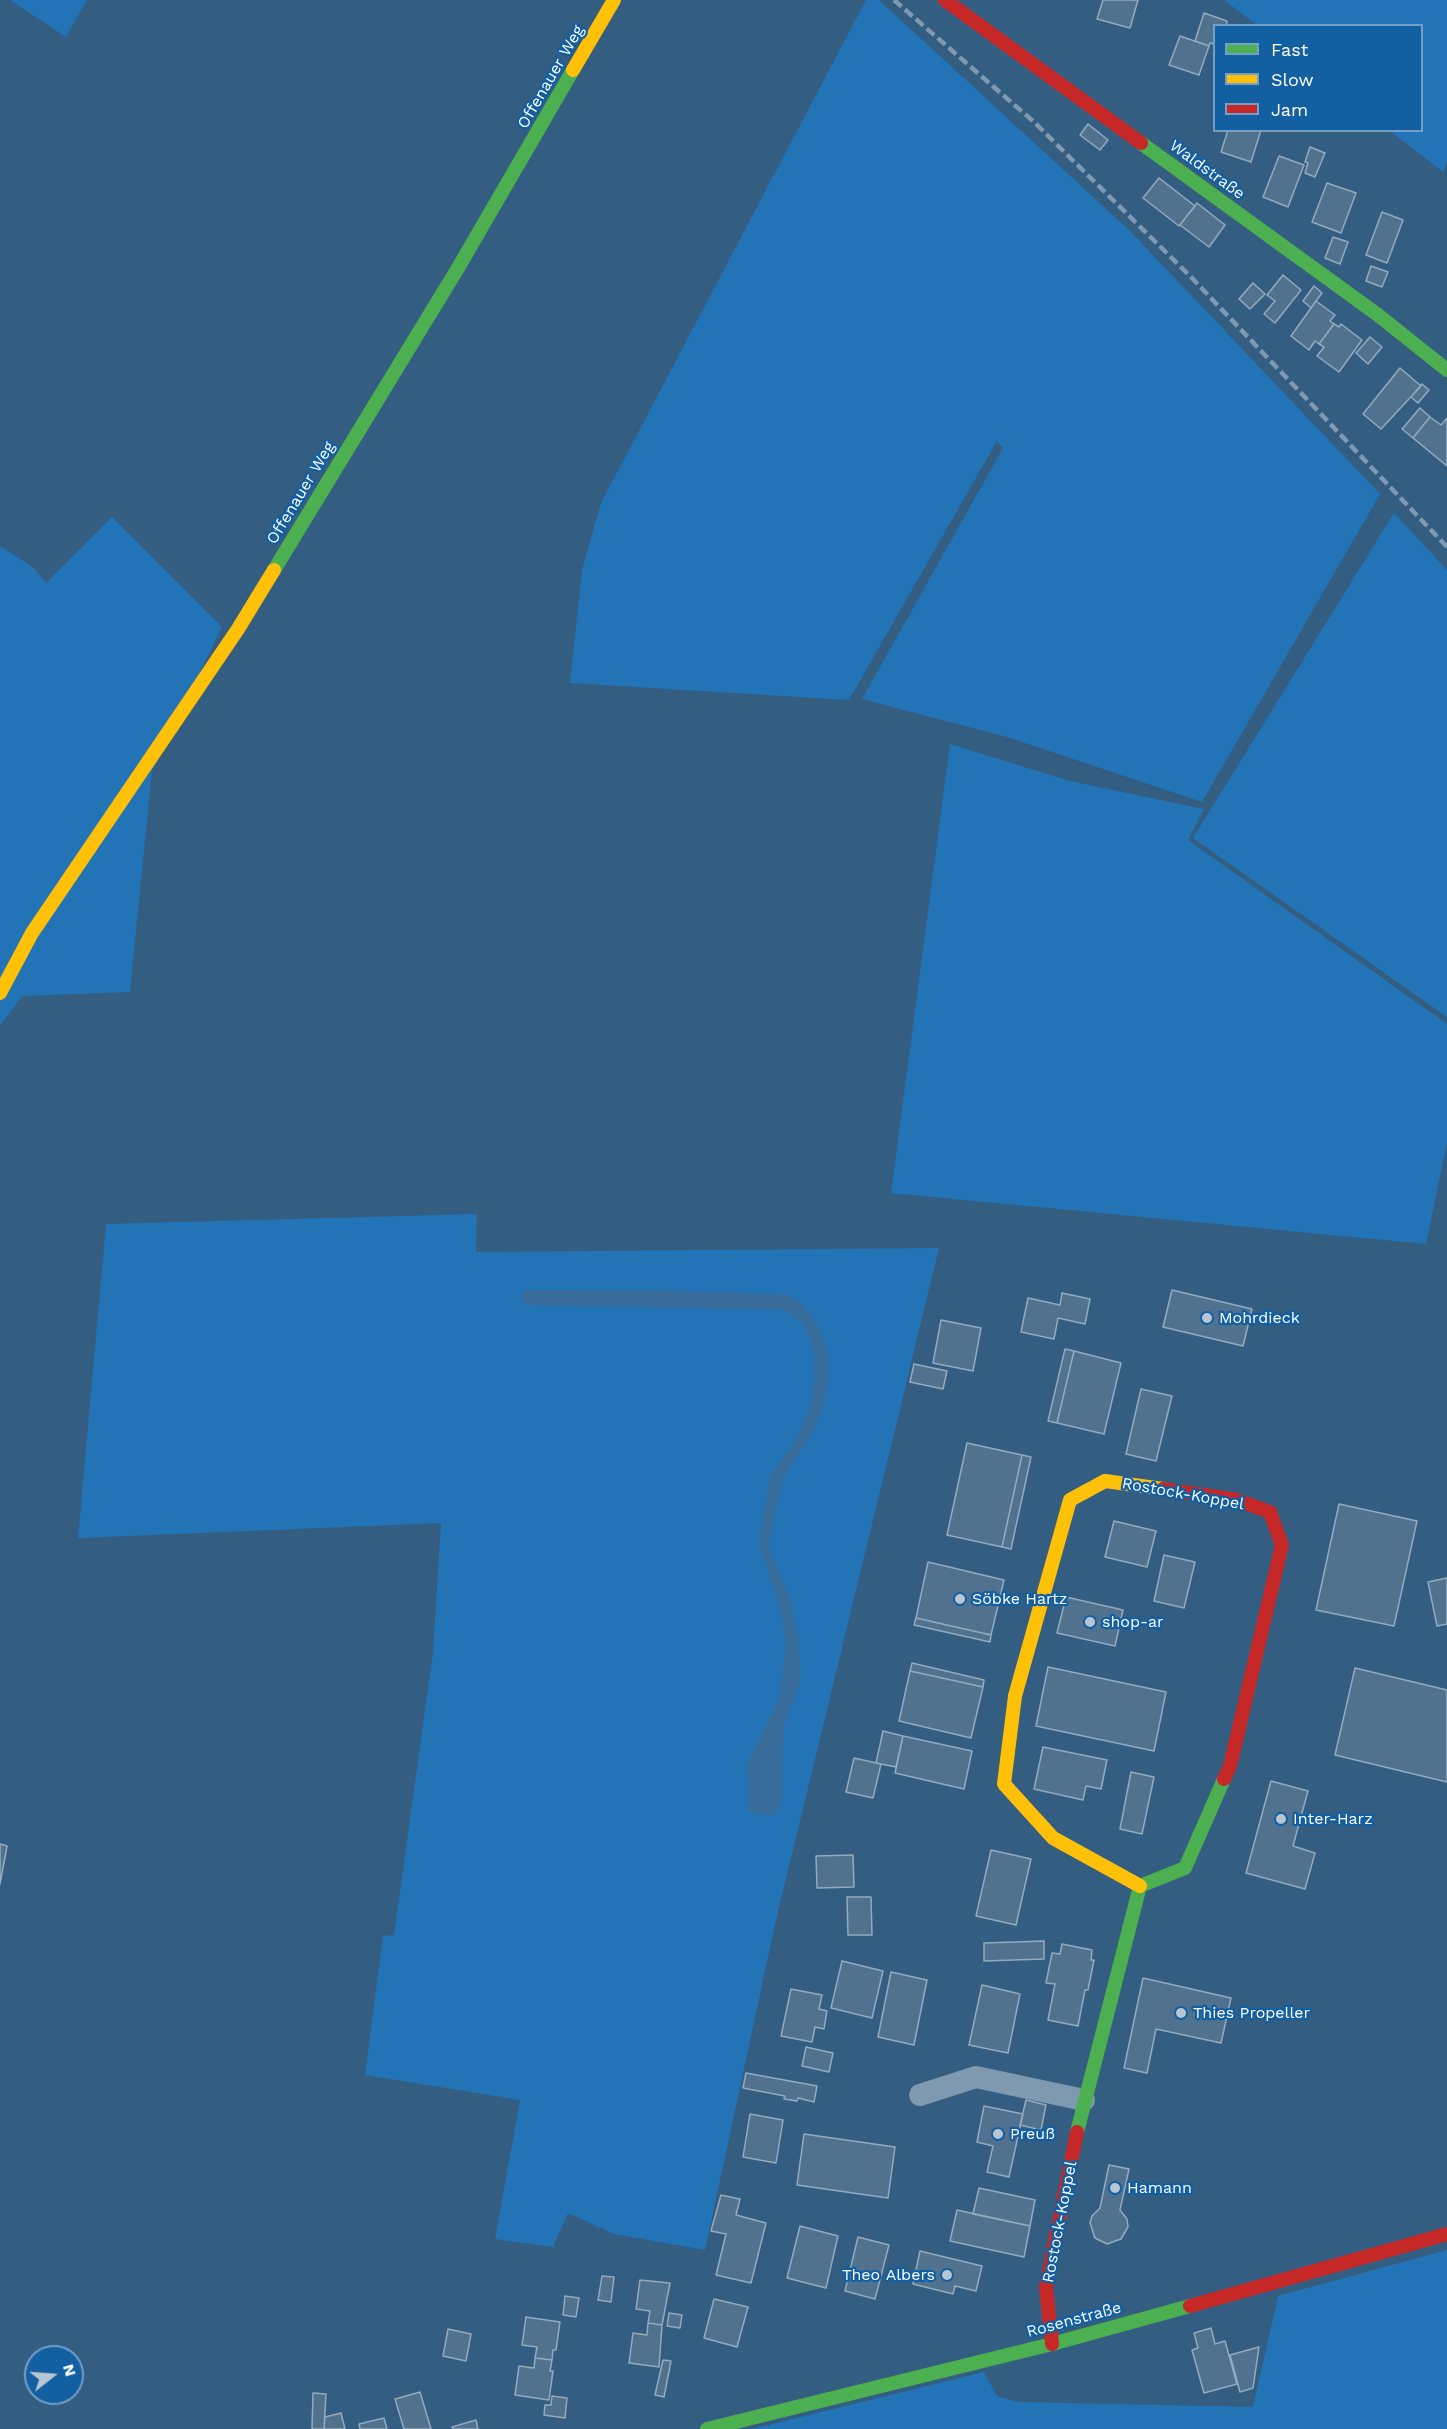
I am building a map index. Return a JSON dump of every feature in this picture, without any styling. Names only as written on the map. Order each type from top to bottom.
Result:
[{"type":"street","name":"Offenauer Weg","points":[[0,993],[32,933],[238,629],[452,278],[614,0]]},
{"type":"street","name":"Waldstraße","points":[[945,0],[1378,315],[1447,370]]},
{"type":"street","name":"Rostock-Koppel","points":[[1105,1481],[1237,1500],[1270,1512],[1282,1545],[1230,1766],[1185,1868],[1140,1886],[1053,1838],[1004,1784],[1015,1696],[1070,1500],[1105,1481]]},
{"type":"street","name":"Rostock-Koppel","points":[[1052,2344],[1046,2287],[1084,2100],[1140,1886]]},
{"type":"street","points":[[920,2095],[976,2077],[1084,2100]]},
{"type":"street","name":"Rosenstraße","points":[[707,2429],[1052,2344],[1447,2234]]},
{"type":"shaded area","points":[[10,0],[87,0],[66,37]]},
{"type":"shaded area","points":[[866,0],[879,0],[1129,230],[1380,494],[1202,802],[1007,737],[862,699],[1003,448],[997,441],[849,700],[570,683],[582,570],[601,503]]},
{"type":"shaded area","points":[[1224,0],[1447,0],[1447,161],[1443,172],[1391,132],[1423,132],[1423,24],[1256,24]]},
{"type":"shaded area","points":[[1394,513],[1447,570],[1447,1017],[1193,838]]},
{"type":"shaded area","points":[[112,517],[222,627],[152,771],[130,992],[22,996],[0,1026],[0,546],[33,567],[46,583]]},
{"type":"shaded area","points":[[950,744],[1070,781],[1204,809],[1188,840],[1447,1024],[1447,1143],[1426,1244],[891,1193]]},
{"type":"shaded area","points":[[477,1214],[476,1252],[939,1248],[776,1920],[705,2250],[614,2234],[568,2213],[553,2247],[495,2239],[520,2100],[365,2075],[383,1936],[394,1935],[433,1652],[441,1523],[78,1538],[106,1224]]},
{"type":"shaded area","points":[[523,1290],[656,1290],[788,1295],[804,1305],[821,1332],[827,1352],[829,1377],[822,1411],[811,1435],[782,1480],[769,1542],[770,1553],[790,1597],[799,1642],[801,1681],[784,1725],[781,1805],[772,1816],[749,1812],[747,1764],[779,1699],[786,1642],[778,1601],[761,1551],[760,1534],[770,1475],[794,1443],[810,1409],[814,1380],[814,1351],[804,1325],[785,1310],[527,1305],[521,1298]]},
{"type":"shaded area","points":[[1447,2250],[1447,2429],[752,2429],[984,2372],[997,2396],[1018,2402],[1253,2407],[1278,2296]]},
{"type":"building","points":[[1103,0],[1138,0],[1130,28],[1097,19]]},
{"type":"building","points":[[1204,13],[1227,21],[1226,24],[1213,24],[1213,44],[1210,43],[1209,46],[1195,41]]},
{"type":"building","points":[[1180,36],[1209,46],[1199,75],[1169,65]]},
{"type":"building","points":[[1088,124],[1108,140],[1100,150],[1080,135]]},
{"type":"building","points":[[1227,132],[1260,132],[1251,162],[1221,152]]},
{"type":"building","points":[[1310,147],[1325,153],[1315,177],[1305,173],[1308,163],[1305,162]]},
{"type":"building","points":[[1279,156],[1304,165],[1288,207],[1263,197]]},
{"type":"building","points":[[1159,178],[1195,206],[1179,226],[1143,198]]},
{"type":"building","points":[[1327,183],[1356,193],[1341,233],[1312,222]]},
{"type":"building","points":[[1197,203],[1225,225],[1209,247],[1180,225]]},
{"type":"building","points":[[1382,212],[1403,220],[1387,263],[1366,255]]},
{"type":"building","points":[[1333,237],[1348,242],[1340,264],[1325,258]]},
{"type":"building","points":[[1371,266],[1388,272],[1382,287],[1366,281]]},
{"type":"building","points":[[1283,275],[1301,290],[1275,323],[1264,314],[1275,301],[1267,295]]},
{"type":"building","points":[[1253,283],[1265,294],[1250,309],[1239,299]]},
{"type":"building","points":[[1314,286],[1322,293],[1311,308],[1303,301]]},
{"type":"building","points":[[1316,301],[1335,315],[1330,321],[1334,324],[1319,344],[1315,341],[1309,350],[1291,336]]},
{"type":"building","points":[[1334,324],[1339,327],[1341,324],[1362,340],[1339,372],[1317,356],[1324,347],[1319,344]]},
{"type":"building","points":[[1370,337],[1382,347],[1368,364],[1356,353]]},
{"type":"building","points":[[1400,368],[1421,386],[1381,429],[1363,414]]},
{"type":"building","points":[[1422,384],[1429,390],[1418,403],[1411,397]]},
{"type":"building","points":[[1420,408],[1430,417],[1413,438],[1402,429]]},
{"type":"building","points":[[1430,417],[1441,425],[1447,418],[1447,466],[1413,438]]},
{"type":"building","name":"Mohrdieck","points":[[1172,1290],[1252,1309],[1243,1346],[1163,1327]]},
{"type":"building","points":[[1062,1293],[1090,1299],[1085,1324],[1058,1318],[1054,1339],[1021,1332],[1028,1298],[1060,1305]]},
{"type":"building","points":[[941,1320],[981,1328],[973,1371],[933,1363]]},
{"type":"building","points":[[1065,1349],[1074,1351],[1057,1423],[1048,1421]]},
{"type":"building","points":[[1074,1351],[1121,1363],[1104,1434],[1057,1423]]},
{"type":"building","points":[[914,1364],[947,1371],[943,1389],[910,1382]]},
{"type":"building","points":[[1141,1389],[1172,1396],[1156,1461],[1126,1454]]},
{"type":"building","points":[[967,1443],[1022,1455],[1002,1547],[947,1535]]},
{"type":"building","points":[[1022,1455],[1031,1457],[1011,1549],[1002,1547]]},
{"type":"building","points":[[1339,1504],[1417,1521],[1394,1626],[1316,1610]]},
{"type":"building","points":[[1114,1521],[1156,1531],[1147,1567],[1105,1557]]},
{"type":"building","points":[[1164,1555],[1195,1562],[1184,1608],[1154,1601]]},
{"type":"building","name":"Söbke Hartz","points":[[928,1562],[1004,1580],[991,1635],[916,1618]]},
{"type":"building","points":[[1447,1578],[1447,1624],[1437,1626],[1428,1582]]},
{"type":"building","name":"shop-ar","points":[[1066,1597],[1123,1610],[1115,1646],[1057,1633]]},
{"type":"building","points":[[916,1618],[991,1635],[990,1642],[914,1625]]},
{"type":"building","points":[[912,1663],[984,1680],[983,1687],[910,1671]]},
{"type":"building","points":[[1048,1667],[1166,1692],[1154,1751],[1036,1726]]},
{"type":"building","points":[[1355,1668],[1447,1690],[1447,1782],[1335,1755]]},
{"type":"building","points":[[910,1671],[983,1687],[971,1738],[899,1721]]},
{"type":"building","points":[[883,1731],[903,1736],[896,1767],[876,1763]]},
{"type":"building","points":[[903,1736],[972,1751],[964,1789],[895,1773]]},
{"type":"building","points":[[1043,1747],[1107,1760],[1101,1789],[1086,1786],[1083,1800],[1034,1789]]},
{"type":"building","points":[[854,1758],[881,1764],[873,1798],[846,1792]]},
{"type":"building","points":[[1131,1772],[1154,1777],[1142,1834],[1120,1829]]},
{"type":"building","name":"Inter-Harz","points":[[1271,1781],[1308,1791],[1293,1846],[1315,1853],[1305,1889],[1246,1873]]},
{"type":"building","points":[[0,1844],[7,1846],[0,1884]]},
{"type":"building","points":[[991,1850],[1031,1859],[1016,1925],[976,1916]]},
{"type":"building","points":[[853,1855],[854,1887],[817,1888],[816,1856]]},
{"type":"building","points":[[847,1897],[871,1897],[872,1935],[848,1935]]},
{"type":"building","points":[[1044,1941],[1044,1959],[984,1961],[984,1943]]},
{"type":"building","points":[[1062,1944],[1092,1950],[1091,1960],[1094,1960],[1078,2026],[1048,2020],[1055,1984],[1046,1983],[1052,1953],[1060,1954]]},
{"type":"building","points":[[842,1961],[883,1971],[872,2018],[831,2008]]},
{"type":"building","points":[[891,1972],[927,1980],[914,2045],[878,2037]]},
{"type":"building","name":"Thies Propeller","points":[[1143,1978],[1231,1998],[1221,2043],[1156,2029],[1147,2073],[1124,2068]]},
{"type":"building","points":[[982,1985],[1020,1994],[1008,2053],[969,2045]]},
{"type":"building","points":[[791,1989],[822,1995],[819,2009],[827,2011],[824,2029],[815,2027],[812,2042],[781,2036]]},
{"type":"building","points":[[806,2047],[833,2053],[829,2072],[802,2066]]},
{"type":"building","points":[[746,2073],[817,2086],[814,2102],[798,2098],[797,2101],[784,2099],[785,2096],[743,2088]]},
{"type":"building","points":[[1026,2100],[1046,2105],[1041,2130],[1020,2125]]},
{"type":"building","name":"Preuß","points":[[984,2106],[1023,2114],[1009,2177],[987,2172],[993,2146],[977,2142]]},
{"type":"building","points":[[750,2114],[783,2120],[776,2163],[743,2157]]},
{"type":"building","points":[[804,2134],[895,2147],[888,2198],[797,2185]]},
{"type":"building","name":"Hamann","points":[[1109,2165],[1129,2169],[1120,2210],[1127,2219],[1128,2227],[1121,2239],[1107,2244],[1095,2238],[1090,2223],[1092,2216],[1100,2208]]},
{"type":"building","points":[[979,2188],[1035,2200],[1030,2226],[973,2214]]},
{"type":"building","points":[[721,2195],[740,2199],[736,2215],[766,2223],[751,2283],[716,2275],[726,2234],[711,2231]]},
{"type":"building","points":[[957,2210],[1030,2226],[1024,2257],[950,2241]]},
{"type":"building","points":[[800,2226],[838,2236],[826,2288],[787,2278]]},
{"type":"building","points":[[858,2237],[889,2245],[875,2299],[845,2291]]},
{"type":"building","name":"Theo Albers","points":[[920,2251],[982,2266],[976,2291],[955,2286],[953,2294],[913,2284]]},
{"type":"building","points":[[602,2276],[614,2277],[611,2302],[598,2300]]},
{"type":"building","points":[[640,2280],[670,2283],[662,2325],[648,2323],[650,2311],[636,2309]]},
{"type":"building","points":[[565,2296],[579,2298],[576,2317],[563,2315]]},
{"type":"building","points":[[714,2299],[748,2307],[737,2347],[704,2338]]},
{"type":"building","points":[[669,2313],[682,2315],[680,2328],[667,2326]]},
{"type":"building","points":[[526,2317],[560,2322],[556,2350],[553,2350],[552,2360],[535,2358],[537,2347],[522,2345]]},
{"type":"building","points":[[648,2323],[662,2325],[659,2367],[629,2363],[633,2333],[647,2335]]},
{"type":"building","points":[[1211,2328],[1215,2344],[1225,2341],[1237,2384],[1204,2393],[1192,2350],[1198,2348],[1194,2333]]},
{"type":"building","points":[[448,2329],[471,2334],[466,2361],[443,2356]]},
{"type":"building","points":[[1259,2347],[1253,2388],[1240,2392],[1230,2355]]},
{"type":"building","points":[[535,2358],[552,2360],[550,2371],[553,2371],[549,2400],[515,2395],[519,2366],[534,2368]]},
{"type":"building","points":[[663,2360],[671,2361],[664,2397],[655,2395]]},
{"type":"building","points":[[420,2392],[431,2429],[404,2429],[395,2399]]},
{"type":"building","points":[[313,2393],[326,2394],[324,2429],[312,2429]]},
{"type":"building","points":[[552,2396],[567,2398],[565,2418],[544,2415],[545,2405],[551,2405]]},
{"type":"building","points":[[341,2413],[345,2429],[324,2429],[325,2417]]},
{"type":"building","points":[[384,2418],[387,2429],[360,2429],[359,2424]]},
{"type":"building","points":[[476,2420],[478,2429],[453,2429],[452,2427]]},
{"type":"railway","points":[[894,0],[1034,122],[1190,276],[1447,547]]},
{"type":"traffic: fast","points":[[274,570],[458,268],[573,70]]},
{"type":"traffic: fast","points":[[1141,143],[1378,315],[1447,370]]},
{"type":"traffic: fast","points":[[1077,2132],[1140,1886],[1185,1868],[1224,1779]]},
{"type":"traffic: fast","points":[[707,2429],[1052,2344],[1190,2306]]},
{"type":"traffic: slow","points":[[573,70],[614,0]]},
{"type":"traffic: slow","points":[[0,993],[32,933],[238,629],[274,570]]},
{"type":"traffic: slow","points":[[1140,1886],[1053,1838],[1004,1784],[1015,1696],[1070,1500],[1105,1481],[1163,1489]]},
{"type":"traffic: jam","points":[[945,0],[1141,143]]},
{"type":"traffic: jam","points":[[1163,1489],[1237,1500],[1270,1512],[1282,1545],[1230,1766],[1224,1779]]},
{"type":"traffic: jam","points":[[1052,2344],[1046,2287],[1077,2132]]},
{"type":"traffic: jam","points":[[1190,2306],[1447,2234]]},
{"type":"place","name":"Mohrdieck","points":[[1207,1318]]},
{"type":"place","name":"Söbke Hartz","points":[[960,1599]]},
{"type":"place","name":"shop-ar","points":[[1090,1622]]},
{"type":"place","name":"Inter-Harz","points":[[1281,1819]]},
{"type":"place","name":"Thies Propeller","points":[[1181,2013]]},
{"type":"place","name":"Preuß","points":[[998,2134]]},
{"type":"place","name":"Hamann","points":[[1115,2188]]},
{"type":"place","name":"Theo Albers","points":[[947,2275]]}]
